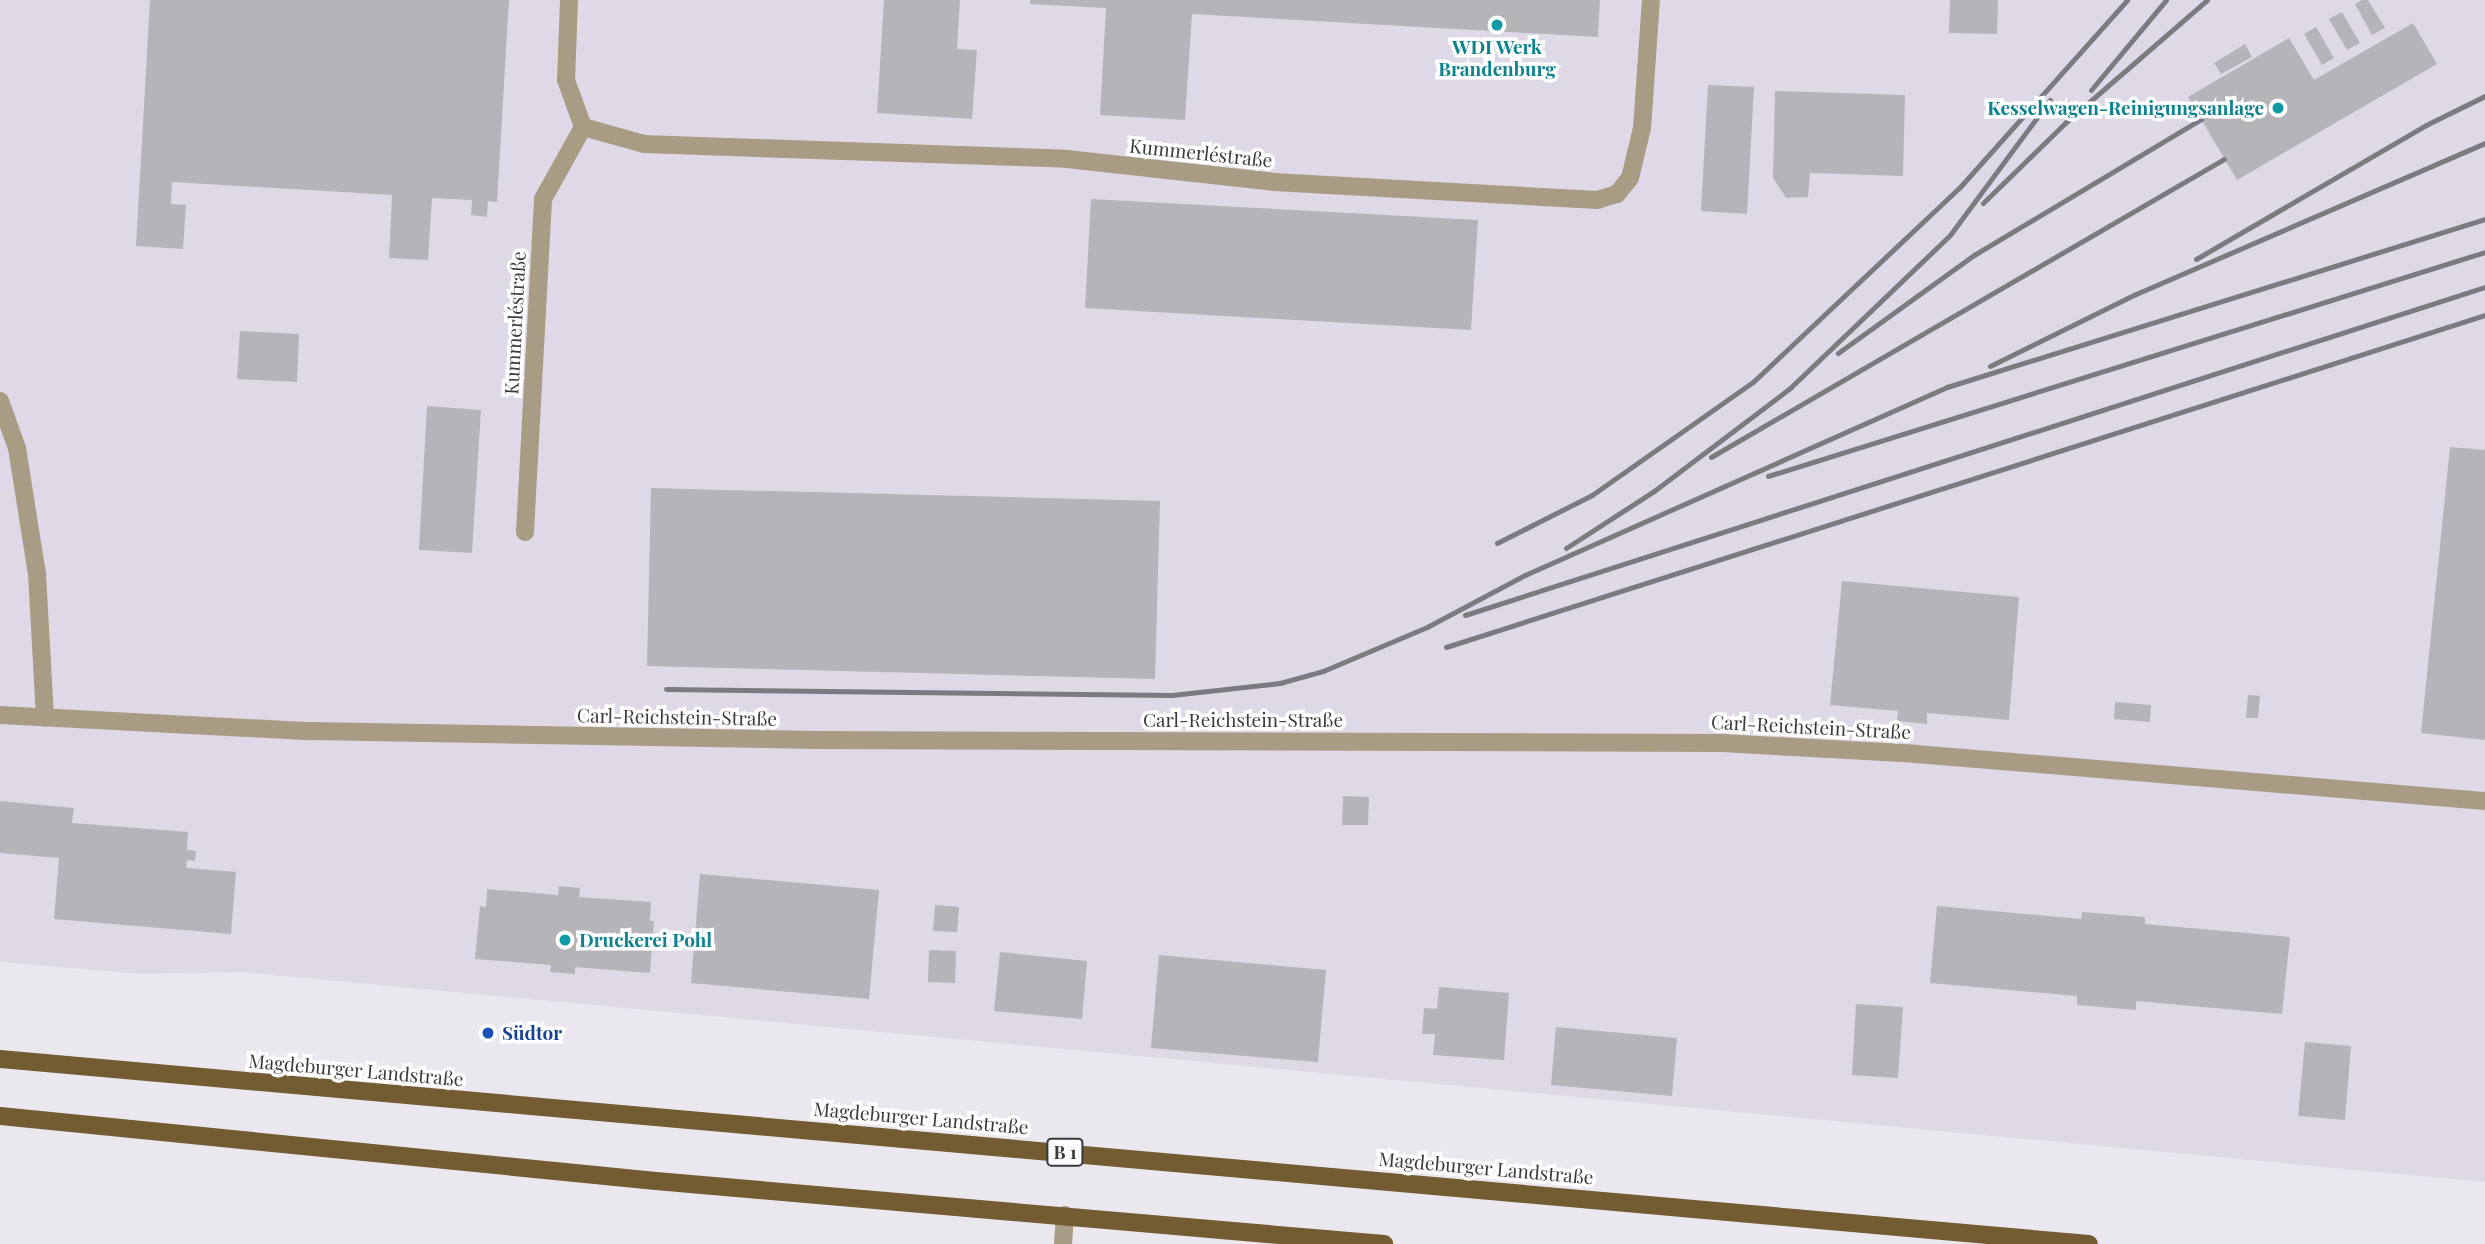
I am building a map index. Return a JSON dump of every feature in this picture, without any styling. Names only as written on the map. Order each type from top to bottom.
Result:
[{"type":"main road","name":"Magdeburger Landstraße","points":[[0,1059],[2088,1244]]},
{"type":"main road","points":[[0,1116],[642,1180],[1384,1244]]},
{"type":"street","points":[[569,0],[566,80],[583,127]]},
{"type":"street","name":"Kummerléstraße","points":[[526,532],[543,199],[583,127],[644,144],[1067,159],[1274,182],[1597,200],[1617,194],[1630,178],[1642,128],[1651,0]]},
{"type":"street","points":[[0,401],[17,448],[37,574],[45,718]]},
{"type":"street","name":"Carl-Reichstein-Straße","points":[[0,715],[310,732],[775,739],[1722,743],[1916,754],[2485,800]]},
{"type":"street","points":[[1063,1244],[1065,1215]]},
{"type":"shaded area","points":[[0,0],[2485,0],[2485,1182],[241,972],[140,974],[0,962]]},
{"type":"building","points":[[150,0],[509,0],[497,202],[488,201],[487,217],[471,215],[472,200],[432,198],[428,260],[389,258],[392,195],[172,182],[171,204],[186,205],[183,249],[136,246]]},
{"type":"building","points":[[884,0],[960,0],[957,49],[977,50],[972,119],[877,113]]},
{"type":"building","points":[[1030,0],[1600,0],[1598,37],[1192,14],[1185,120],[1100,115],[1106,8],[1030,4]]},
{"type":"building","points":[[1950,0],[1998,0],[1997,34],[1949,33]]},
{"type":"building","points":[[2368,0],[2385,28],[2372,35],[2355,4]]},
{"type":"building","points":[[2342,12],[2360,43],[2347,50],[2329,19]]},
{"type":"building","name":"Kesselwagen-Reinigungsanlage","points":[[2413,23],[2437,64],[2237,180],[2188,97],[2289,38],[2314,80]]},
{"type":"building","points":[[2316,27],[2334,58],[2322,65],[2304,34]]},
{"type":"building","points":[[2245,44],[2252,57],[2221,74],[2214,63]]},
{"type":"building","points":[[1708,85],[1754,87],[1747,214],[1701,211]]},
{"type":"building","points":[[1775,91],[1905,95],[1903,176],[1810,173],[1808,197],[1786,198],[1773,178]]},
{"type":"building","points":[[1091,199],[1478,220],[1471,330],[1085,308]]},
{"type":"building","points":[[240,331],[299,334],[297,382],[237,379]]},
{"type":"building","points":[[427,406],[481,410],[472,553],[419,550]]},
{"type":"building","points":[[2450,447],[2485,450],[2485,740],[2421,733]]},
{"type":"building","points":[[651,488],[1160,501],[1155,679],[647,666]]},
{"type":"building","points":[[1842,581],[2019,597],[2009,720],[1927,713],[1927,724],[1897,721],[1898,711],[1830,705]]},
{"type":"building","points":[[2248,695],[2260,696],[2258,718],[2246,718]]},
{"type":"building","points":[[2115,702],[2151,705],[2150,722],[2114,719]]},
{"type":"building","points":[[1343,796],[1369,797],[1368,825],[1342,825]]},
{"type":"building","points":[[0,801],[74,808],[72,823],[188,832],[187,850],[196,851],[195,861],[187,860],[186,868],[236,872],[231,934],[54,919],[59,858],[0,853]]},
{"type":"building","points":[[700,874],[879,890],[869,999],[691,983]]},
{"type":"building","name":"Druckerei Pohl","points":[[559,886],[580,888],[579,897],[651,902],[650,921],[654,921],[650,973],[575,967],[575,974],[550,972],[551,965],[475,959],[480,906],[486,907],[487,889],[558,895]]},
{"type":"building","points":[[935,905],[959,907],[957,932],[933,931]]},
{"type":"building","points":[[1937,906],[2081,919],[2082,912],[2145,917],[2145,924],[2290,937],[2282,1014],[2136,1001],[2136,1010],[2077,1005],[2077,996],[1930,983]]},
{"type":"building","points":[[929,950],[956,951],[955,983],[928,982]]},
{"type":"building","points":[[1000,952],[1087,961],[1082,1019],[994,1011]]},
{"type":"building","points":[[1159,955],[1326,970],[1318,1062],[1151,1048]]},
{"type":"building","points":[[1439,987],[1509,993],[1504,1060],[1433,1055],[1435,1034],[1422,1034],[1424,1008],[1437,1009]]},
{"type":"building","points":[[1856,1004],[1903,1007],[1898,1078],[1852,1075]]},
{"type":"building","points":[[1556,1027],[1677,1038],[1672,1096],[1551,1085]]},
{"type":"building","points":[[2305,1042],[2351,1046],[2345,1120],[2298,1116]]},
{"type":"railway","points":[[1497,543],[1592,495],[1753,382],[1960,187],[2127,0]]},
{"type":"railway","points":[[2091,90],[2166,0]]},
{"type":"railway","points":[[1983,203],[2065,123],[2207,0]]},
{"type":"railway","points":[[2196,259],[2426,125],[2485,96]]},
{"type":"railway","points":[[1566,548],[1654,491],[1790,388],[1950,235],[2050,100]]},
{"type":"railway","points":[[1838,353],[1974,255],[2201,119]]},
{"type":"railway","points":[[1990,366],[2136,294],[2485,143]]},
{"type":"railway","points":[[1711,457],[2224,159]]},
{"type":"railway","points":[[666,689],[1172,695],[1280,683],[1323,671],[1427,627],[1525,575],[1947,387],[2485,219]]},
{"type":"railway","points":[[1768,476],[2485,252]]},
{"type":"railway","points":[[1465,615],[2485,287]]},
{"type":"railway","points":[[1446,647],[2485,315]]},
{"type":"place","name":"WDI Werk Brandenburg","points":[[1497,25]]},
{"type":"place","name":"Kesselwagen-Reinigungsanlage","points":[[2278,108]]},
{"type":"place","name":"Druckerei Pohl","points":[[565,940]]},
{"type":"place","name":"Südtor","points":[[488,1033]]}]
